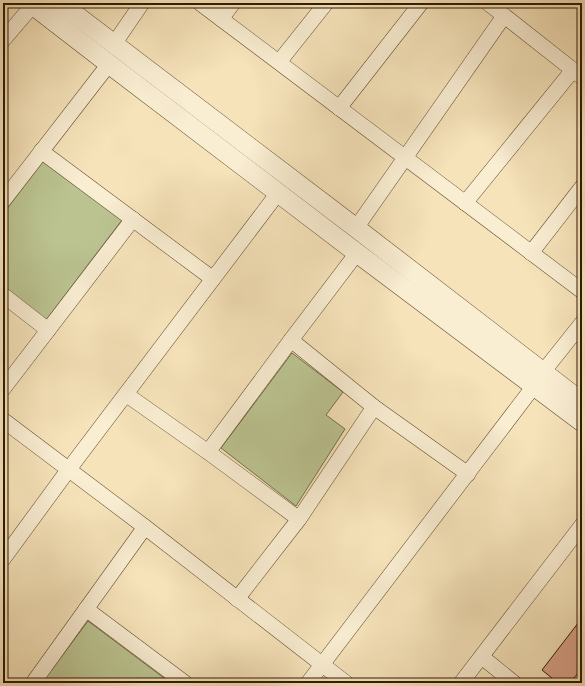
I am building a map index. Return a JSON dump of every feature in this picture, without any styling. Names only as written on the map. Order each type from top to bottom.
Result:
[{"type":"street","points":[[60,3],[356,228],[539,379],[582,422]]},
{"type":"street","points":[[114,44],[142,3]]},
{"type":"street","points":[[200,3],[582,291]]},
{"type":"street","points":[[221,19],[233,3]]},
{"type":"street","points":[[279,62],[326,3]]},
{"type":"street","points":[[339,108],[421,3]]},
{"type":"street","points":[[465,203],[577,74],[488,3]]},
{"type":"street","points":[[3,40],[32,4],[357,253],[539,379],[582,402]]},
{"type":"street","points":[[356,228],[504,16]]},
{"type":"street","points":[[3,201],[109,64]]},
{"type":"street","points":[[41,151],[213,280]]},
{"type":"street","points":[[531,253],[582,187]]},
{"type":"street","points":[[6,549],[127,395],[278,193]]},
{"type":"street","points":[[3,389],[132,219]]},
{"type":"street","points":[[208,452],[357,253]]},
{"type":"street","points":[[3,295],[48,330]]},
{"type":"street","points":[[308,683],[582,323]]},
{"type":"street","points":[[291,340],[374,407],[468,474]]},
{"type":"street","points":[[127,395],[299,519]]},
{"type":"street","points":[[237,599],[299,519],[374,407]]},
{"type":"street","points":[[3,420],[145,527],[346,683]]},
{"type":"street","points":[[461,683],[482,658],[582,525]]},
{"type":"street","points":[[33,683],[145,527]]},
{"type":"street","points":[[86,609],[178,681]]},
{"type":"street","points":[[482,658],[514,683]]},
{"type":"green space","points":[[43,160],[122,220],[46,320],[3,287],[3,214]]},
{"type":"green space","points":[[292,353],[343,392],[326,415],[345,429],[296,506],[221,448]]},
{"type":"green space","points":[[88,621],[164,678],[160,683],[42,683]]},
{"type":"building","points":[[582,618],[582,668],[570,683],[558,683],[542,670]]}]
